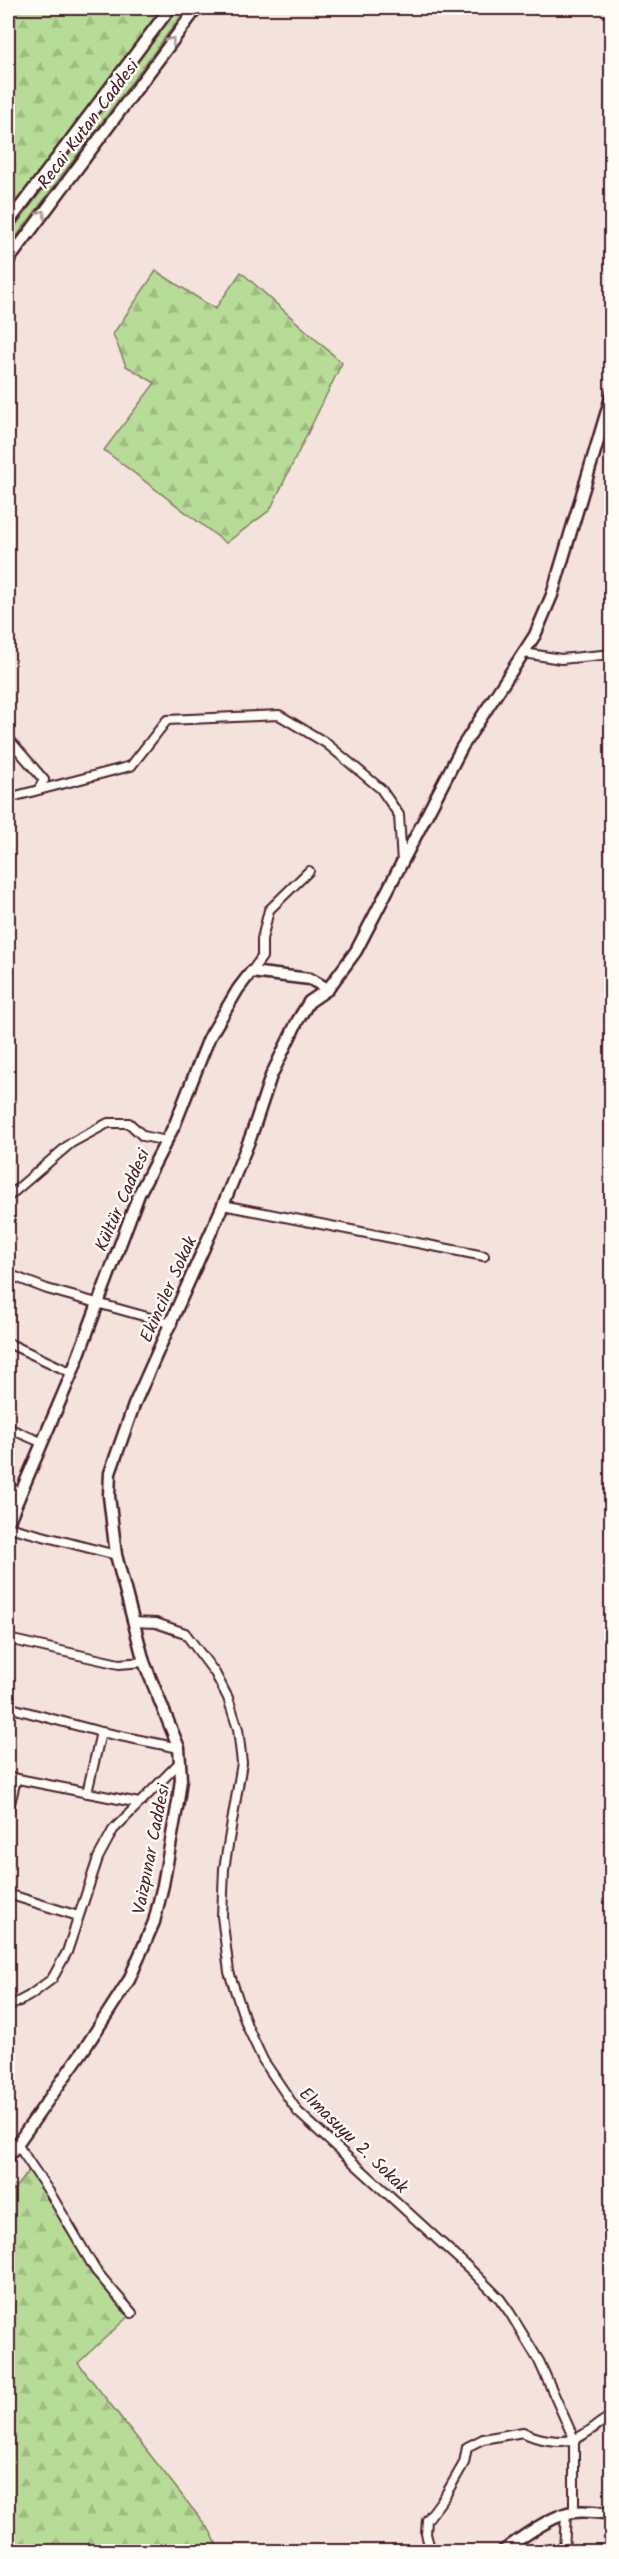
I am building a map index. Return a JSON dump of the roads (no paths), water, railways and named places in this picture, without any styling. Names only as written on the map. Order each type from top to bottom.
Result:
[{"type":"street","name":"Recai Kutan Caddesi","points":[[8,224],[170,8]]},
{"type":"street","name":"Recai Kutan Caddesi","points":[[8,261],[196,8]]},
{"type":"street","name":"Ekinciler Sokak","points":[[133,1622],[116,1555],[110,1505],[110,1473],[134,1406],[223,1205],[279,1057],[309,1002],[328,988],[356,951],[402,864],[421,821],[462,747],[535,635],[552,595],[612,394]]},
{"type":"street","points":[[524,653],[540,657],[561,658],[612,654]]},
{"type":"street","points":[[8,798],[131,766],[167,720],[279,715],[326,743],[381,789],[399,815],[402,864]]},
{"type":"street","points":[[8,738],[44,780],[39,789]]},
{"type":"street","points":[[309,871],[269,910],[262,939],[262,957],[251,972],[310,979],[328,988]]},
{"type":"street","name":"Kültür Caddesi","points":[[8,1526],[41,1442],[72,1373],[139,1194],[167,1141],[209,1038],[238,989],[251,972]]},
{"type":"street","points":[[8,1197],[71,1143],[108,1123],[129,1123],[143,1136],[167,1141]]},
{"type":"street","points":[[223,1205],[484,1256]]},
{"type":"street","points":[[8,1274],[47,1289],[172,1324]]},
{"type":"street","points":[[8,1343],[72,1373]]},
{"type":"street","points":[[8,1428],[41,1442]]},
{"type":"street","points":[[8,1488],[22,1492]]},
{"type":"street","points":[[8,1526],[116,1555]]},
{"type":"street","name":"Vaizpınar Caddesi","points":[[8,2157],[118,1999],[143,1951],[164,1885],[181,1779],[181,1761],[179,1748],[144,1662],[133,1622]]},
{"type":"street","name":"Elmasuyu 2. Sokak","points":[[133,1622],[156,1623],[185,1633],[215,1673],[228,1698],[236,1723],[242,1763],[224,1869],[222,1916],[230,1972],[247,2026],[263,2060],[298,2112],[500,2298],[539,2361],[574,2439],[570,2513],[564,2552]]},
{"type":"street","points":[[8,1639],[119,1664],[144,1662]]},
{"type":"street","points":[[8,1707],[101,1732],[179,1748]]},
{"type":"street","points":[[87,1793],[101,1732]]},
{"type":"street","points":[[8,2007],[29,1996],[52,1979],[67,1952],[98,1858],[113,1830],[181,1761]]},
{"type":"street","points":[[8,1812],[12,1778],[139,1803]]},
{"type":"street","points":[[8,1894],[78,1916]]},
{"type":"street","points":[[17,2144],[50,2193],[96,2271],[132,2313]]},
{"type":"street","points":[[431,2552],[426,2534],[427,2520],[445,2496],[464,2463],[471,2444],[483,2439],[523,2432],[541,2438],[574,2439],[612,2416]]},
{"type":"street","points":[[502,2552],[535,2528],[570,2513],[612,2513]]}]
